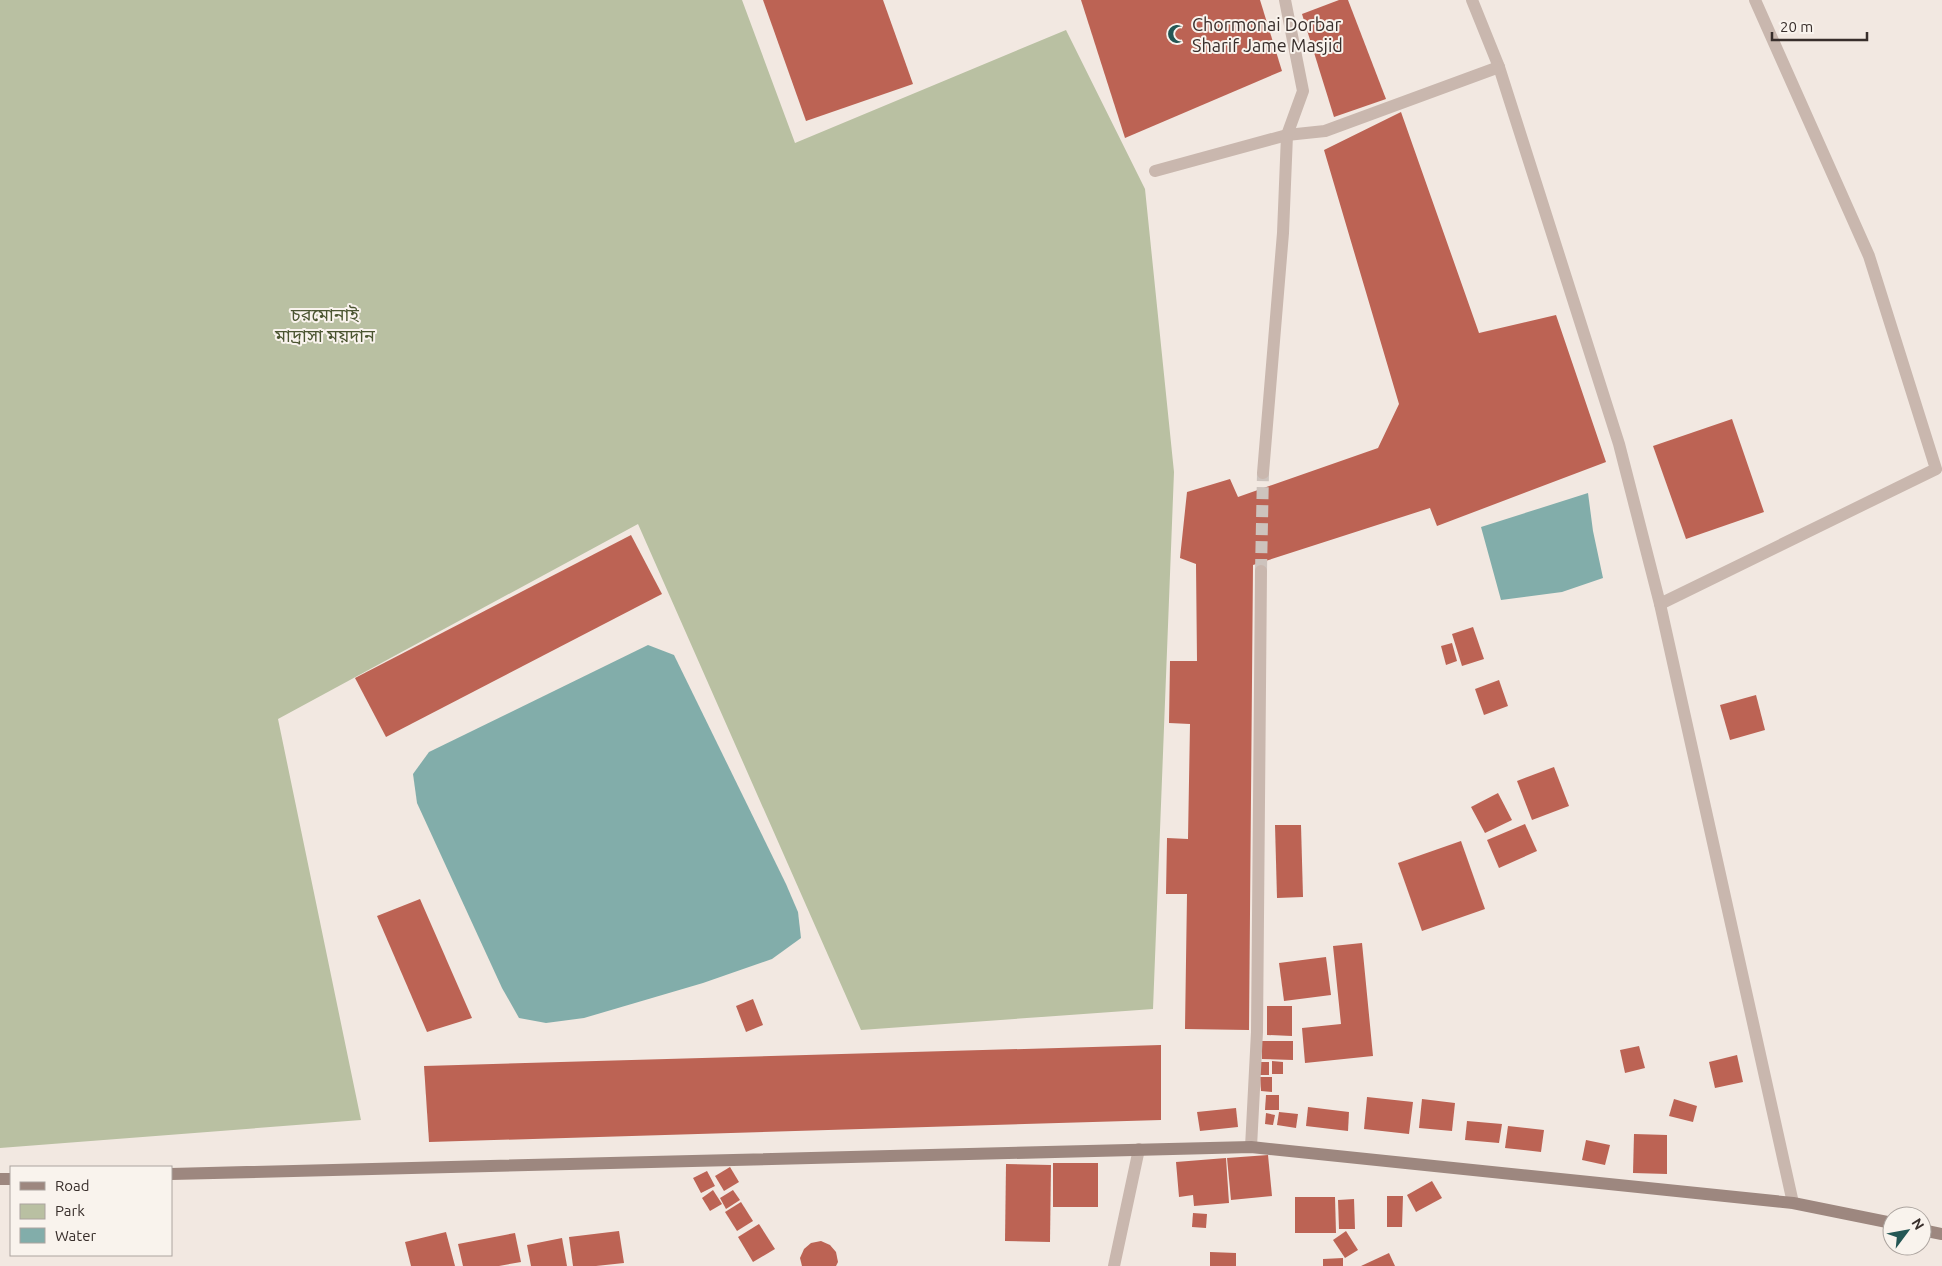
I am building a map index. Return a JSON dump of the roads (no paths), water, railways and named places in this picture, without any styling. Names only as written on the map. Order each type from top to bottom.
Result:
[{"type":"main road","points":[[172,1174],[1251,1147],[1792,1203],[1882,1221]]},
{"type":"street","points":[[1263,473],[1283,233],[1287,135],[1303,91],[1285,0]]},
{"type":"street","points":[[1472,0],[1499,67],[1619,444],[1660,604],[1792,1203]]},
{"type":"street","points":[[1660,604],[1936,469],[1869,256],[1755,0]]},
{"type":"street","points":[[1155,171],[1287,135],[1326,130],[1499,67]]},
{"type":"street","points":[[1251,1147],[1256,1032],[1261,571]]},
{"type":"street","points":[[1114,1266],[1139,1149]]},
{"type":"water","points":[[1588,493],[1593,531],[1603,578],[1562,592],[1501,600],[1481,527]]},
{"type":"water","points":[[648,645],[674,655],[786,884],[798,912],[801,938],[772,959],[703,983],[584,1018],[546,1023],[519,1018],[502,988],[417,803],[413,774],[429,752]]},
{"type":"tunnel","points":[[1261,571],[1263,473]]},
{"type":"place","name":"Chormonai Dorbar Sharif Jame Masjid","points":[[1177,34]]},
{"type":"park label","name":"চরমোনাই মাদ্রাসা ময়দান","points":[[325,324]]}]
